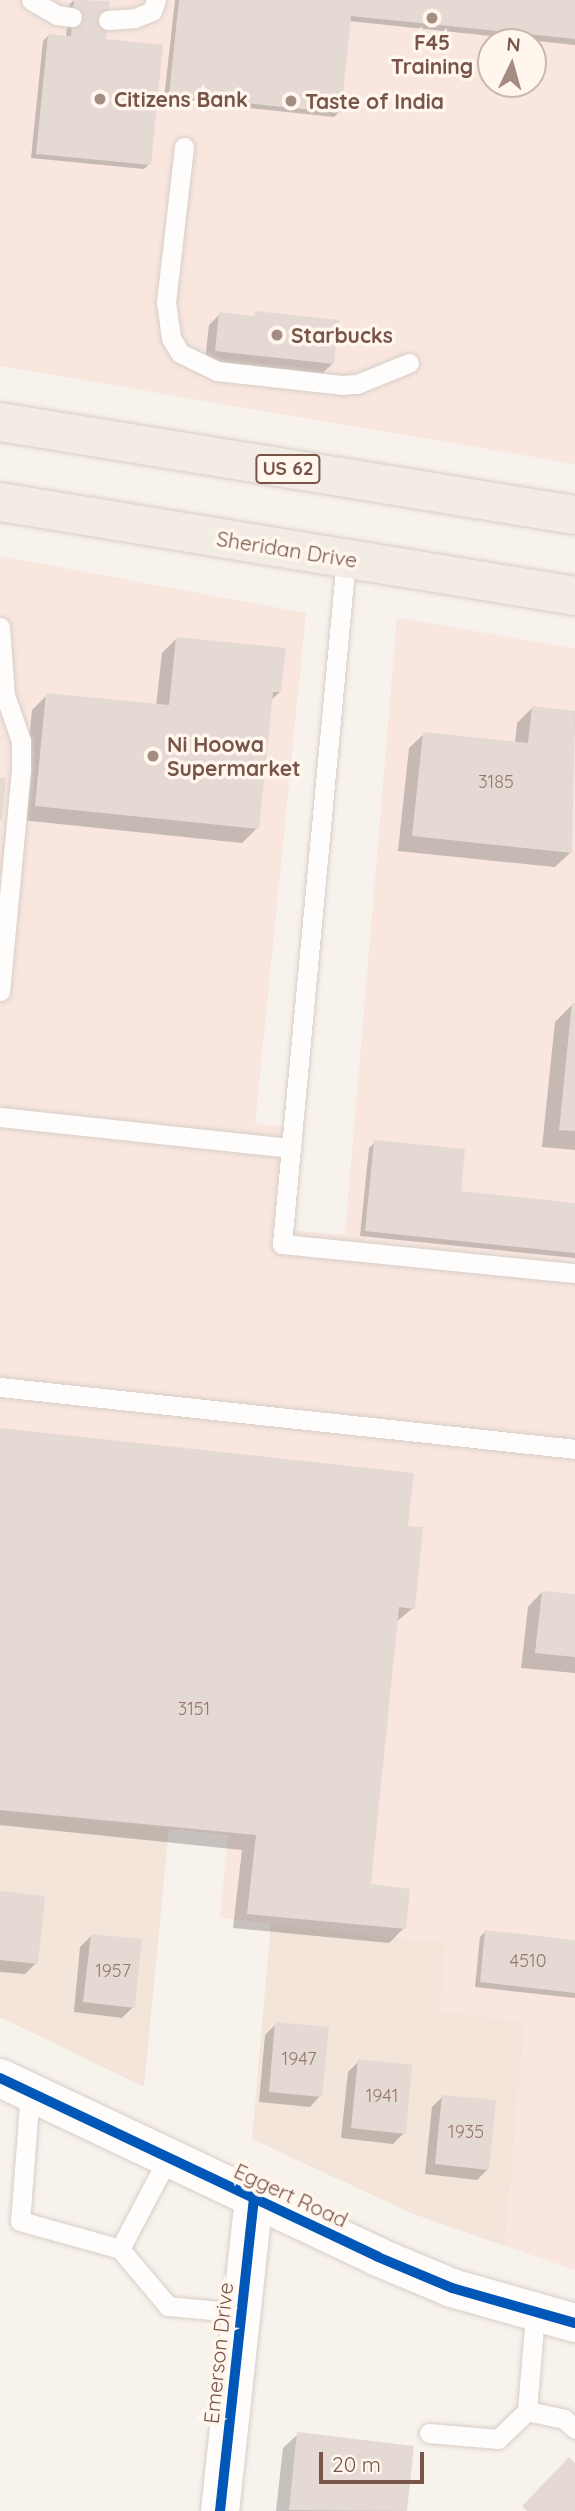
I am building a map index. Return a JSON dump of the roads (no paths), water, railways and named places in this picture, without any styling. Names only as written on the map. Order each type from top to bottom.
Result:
[{"type":"main road","name":"US 62","points":[[0,422],[575,515]]},
{"type":"main road","name":"Sheridan Drive","points":[[0,502],[575,596]]},
{"type":"street","name":"Eggert Road","points":[[15,2085],[254,2200],[452,2288],[535,2315],[575,2323]]},
{"type":"street","name":"Emerson Drive","points":[[220,2511],[254,2200]]},
{"type":"lane","points":[[31,0],[57,15],[72,17]]},
{"type":"lane","points":[[108,20],[135,18],[152,11],[156,0]]},
{"type":"lane","points":[[184,147],[166,302],[171,338],[180,353],[217,371],[341,385],[357,384],[410,363]]},
{"type":"lane","points":[[346,559],[282,1244],[575,1273]]},
{"type":"lane","points":[[0,627],[5,695],[20,741],[21,770],[0,991]]},
{"type":"lane","points":[[0,1117],[291,1148]]},
{"type":"lane","points":[[0,1387],[575,1449]]},
{"type":"lane","points":[[15,2085],[20,2221],[120,2249],[168,2306],[242,2312]]},
{"type":"lane","points":[[120,2249],[168,2158]]},
{"type":"lane","points":[[429,2433],[498,2440],[527,2411],[535,2315]]},
{"type":"lane","points":[[527,2411],[565,2419],[575,2429]]},
{"type":"place","name":"F45 Training","points":[[432,18]]},
{"type":"place","name":"Citizens Bank","points":[[100,99]]},
{"type":"place","name":"Taste of India","points":[[291,101]]},
{"type":"place","name":"Starbucks","points":[[277,335]]},
{"type":"place","name":"Ni Hoowa Supermarket","points":[[153,756]]}]
